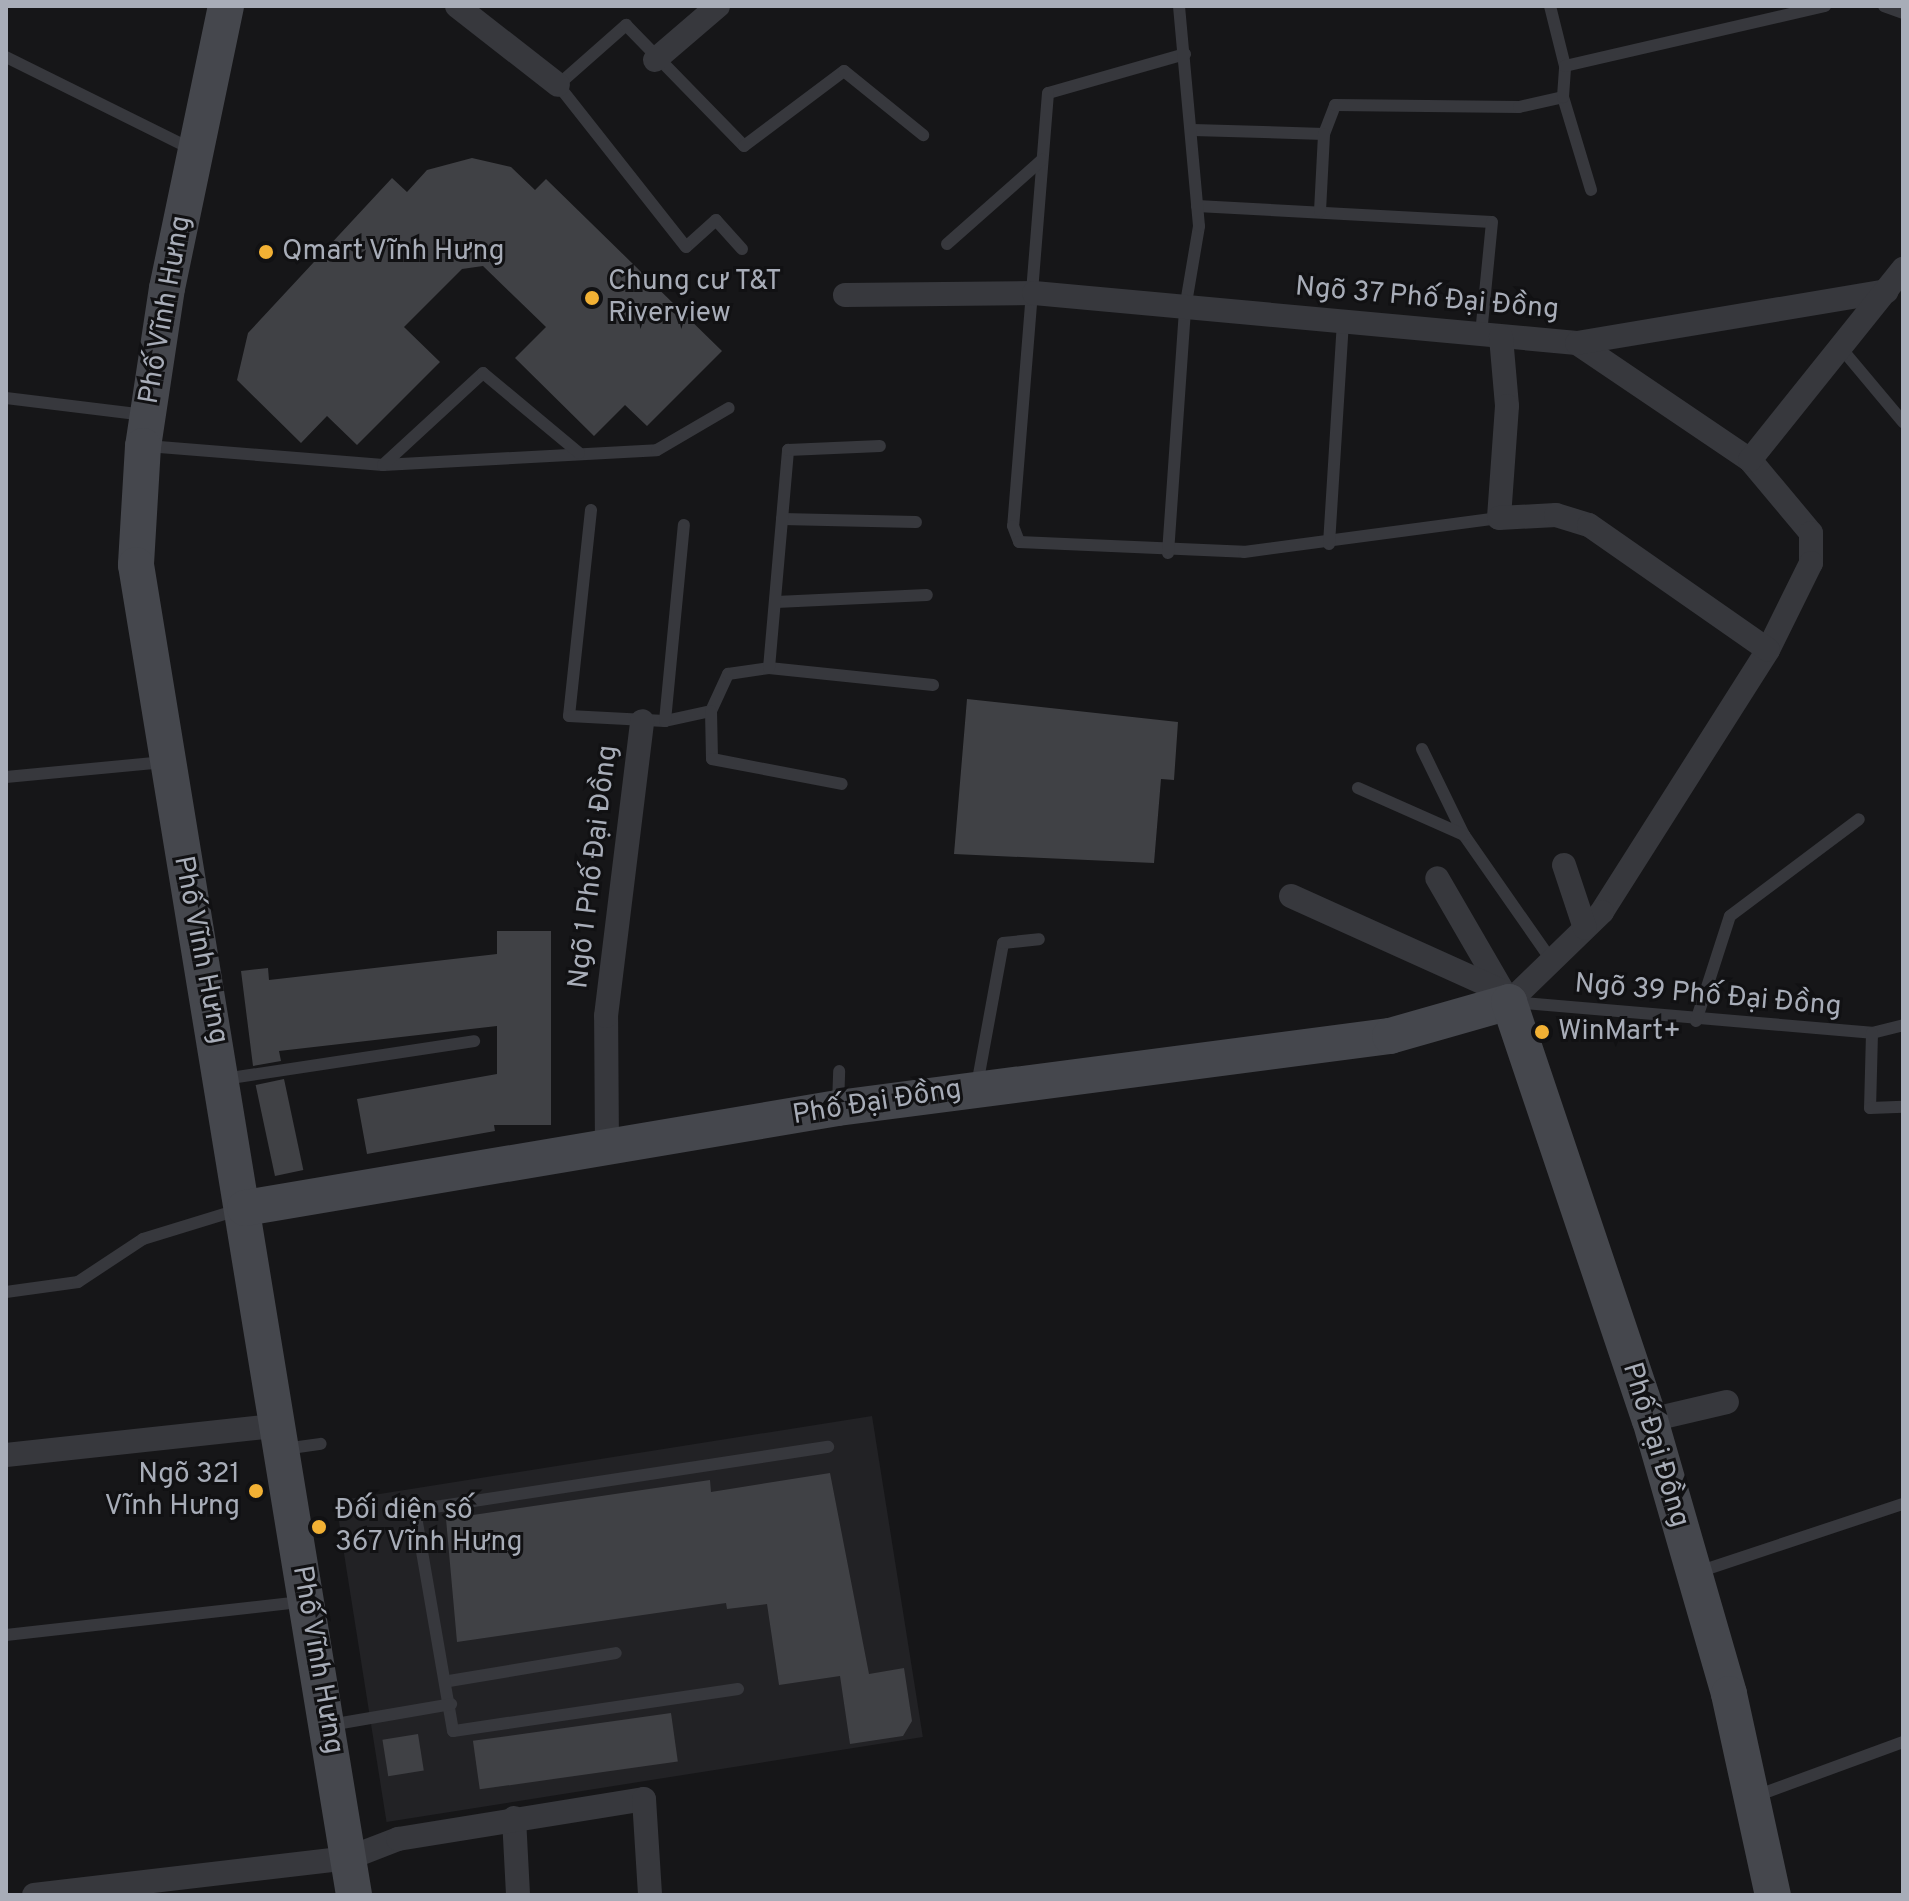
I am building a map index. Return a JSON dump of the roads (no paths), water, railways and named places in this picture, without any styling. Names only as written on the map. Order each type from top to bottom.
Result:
[{"type":"street","name":"Phố Vĩnh Hưng","points":[[226,6],[195,151],[146,431],[136,565],[245,1208],[277,1438],[330,1725],[354,1895]]},
{"type":"street","points":[[457,6],[558,85]]},
{"type":"street","points":[[655,60],[718,6]]},
{"type":"street","points":[[1750,460],[1903,269]]},
{"type":"street","points":[[1577,343],[1887,291]]},
{"type":"street","name":"Ngõ 37 Phố Đại Đồng","points":[[845,295],[1034,293],[1577,343],[1750,460],[1811,533],[1814,549],[1768,650],[1658,833],[1585,928],[1552,961]]},
{"type":"street","points":[[1491,336],[1507,406],[1499,518],[1556,515],[1589,525],[1768,650]]},
{"type":"street","name":"Ngõ 1 Phố Đại Đồng","points":[[607,1147],[606,1016],[654,721]]},
{"type":"street","points":[[1564,865],[1585,928]]},
{"type":"street","points":[[1437,878],[1506,997]]},
{"type":"street","points":[[1291,896],[1506,997]]},
{"type":"street","name":"Phố Đại Đồng","points":[[245,1208],[838,1108],[1390,1036],[1506,997],[1552,961]]},
{"type":"street","name":"Phố Đại Đồng","points":[[1506,997],[1650,1420],[1695,1573],[1753,1798],[1773,1895]]},
{"type":"street","points":[[1650,1420],[1727,1402]]},
{"type":"street","points":[[6,1455],[277,1438]]},
{"type":"street","points":[[34,1895],[349,1858],[398,1839],[644,1799],[650,1895]]},
{"type":"street","points":[[514,1818],[518,1895]]},
{"type":"lane","points":[[1168,553],[1185,309],[1197,206],[1193,130],[1179,6]]},
{"type":"lane","points":[[1550,6],[1565,66],[1563,97],[1591,190]]},
{"type":"lane","points":[[1565,66],[1825,6]]},
{"type":"lane","points":[[1884,6],[1903,13]]},
{"type":"lane","points":[[742,249],[716,220],[686,247],[558,85],[626,25],[655,60],[744,146],[844,71],[923,135]]},
{"type":"lane","points":[[1185,54],[1054,87],[1045,100],[1034,293],[1013,526],[1019,542],[1168,553],[1329,544],[1499,518]]},
{"type":"lane","points":[[6,57],[195,151]]},
{"type":"lane","points":[[1320,211],[1324,134],[1335,105],[1519,107],[1563,97]]},
{"type":"lane","points":[[1193,130],[1324,134]]},
{"type":"lane","points":[[947,244],[1042,160]]},
{"type":"lane","points":[[1197,206],[1492,222],[1491,336]]},
{"type":"lane","points":[[1329,544],[1343,320]]},
{"type":"lane","points":[[1841,348],[1903,422]]},
{"type":"lane","points":[[383,465],[483,373],[579,453]]},
{"type":"lane","points":[[6,398],[146,431],[383,465],[657,450],[729,408]]},
{"type":"lane","points":[[769,668],[788,450],[880,446]]},
{"type":"lane","points":[[591,510],[569,716],[654,721],[711,711]]},
{"type":"lane","points":[[782,519],[916,522]]},
{"type":"lane","points":[[654,721],[684,525]]},
{"type":"lane","points":[[776,602],[927,595]]},
{"type":"lane","points":[[842,784],[712,759],[711,711],[728,674],[769,668],[933,685]]},
{"type":"lane","points":[[1422,749],[1464,835],[1552,961]]},
{"type":"lane","points":[[6,777],[167,761]]},
{"type":"lane","points":[[1358,788],[1464,835]]},
{"type":"lane","points":[[1696,1021],[1730,916],[1859,819]]},
{"type":"lane","points":[[977,1088],[1003,943],[1039,939]]},
{"type":"lane","name":"Ngõ 39 Phố Đại Đồng","points":[[1506,997],[1696,1021],[1872,1033],[1903,1025]]},
{"type":"lane","points":[[1872,1033],[1870,1108],[1903,1107]]},
{"type":"lane","points":[[224,1079],[474,1041]]},
{"type":"lane","points":[[838,1108],[839,1071]]},
{"type":"lane","points":[[6,1292],[78,1282],[143,1239],[245,1208]]},
{"type":"lane","points":[[277,1438],[321,1444]]},
{"type":"lane","points":[[738,1689],[453,1731],[449,1681],[415,1510],[828,1447]]},
{"type":"lane","points":[[1695,1573],[1903,1504]]},
{"type":"lane","points":[[6,1635],[307,1602]]},
{"type":"lane","points":[[449,1681],[616,1653]]},
{"type":"lane","points":[[330,1725],[451,1704]]},
{"type":"lane","points":[[1753,1798],[1903,1742]]},
{"type":"place","name":"Qmart Vĩnh Hưng","points":[[266,252]]},
{"type":"place","name":"Chung cư T&T Riverview","points":[[592,298]]},
{"type":"place","name":"WinMart+","points":[[1542,1032]]},
{"type":"place","name":"Ngõ 321 Vĩnh Hưng","points":[[256,1491]]},
{"type":"place","name":"Đối diện số 367 Vĩnh Hưng","points":[[319,1527]]}]
